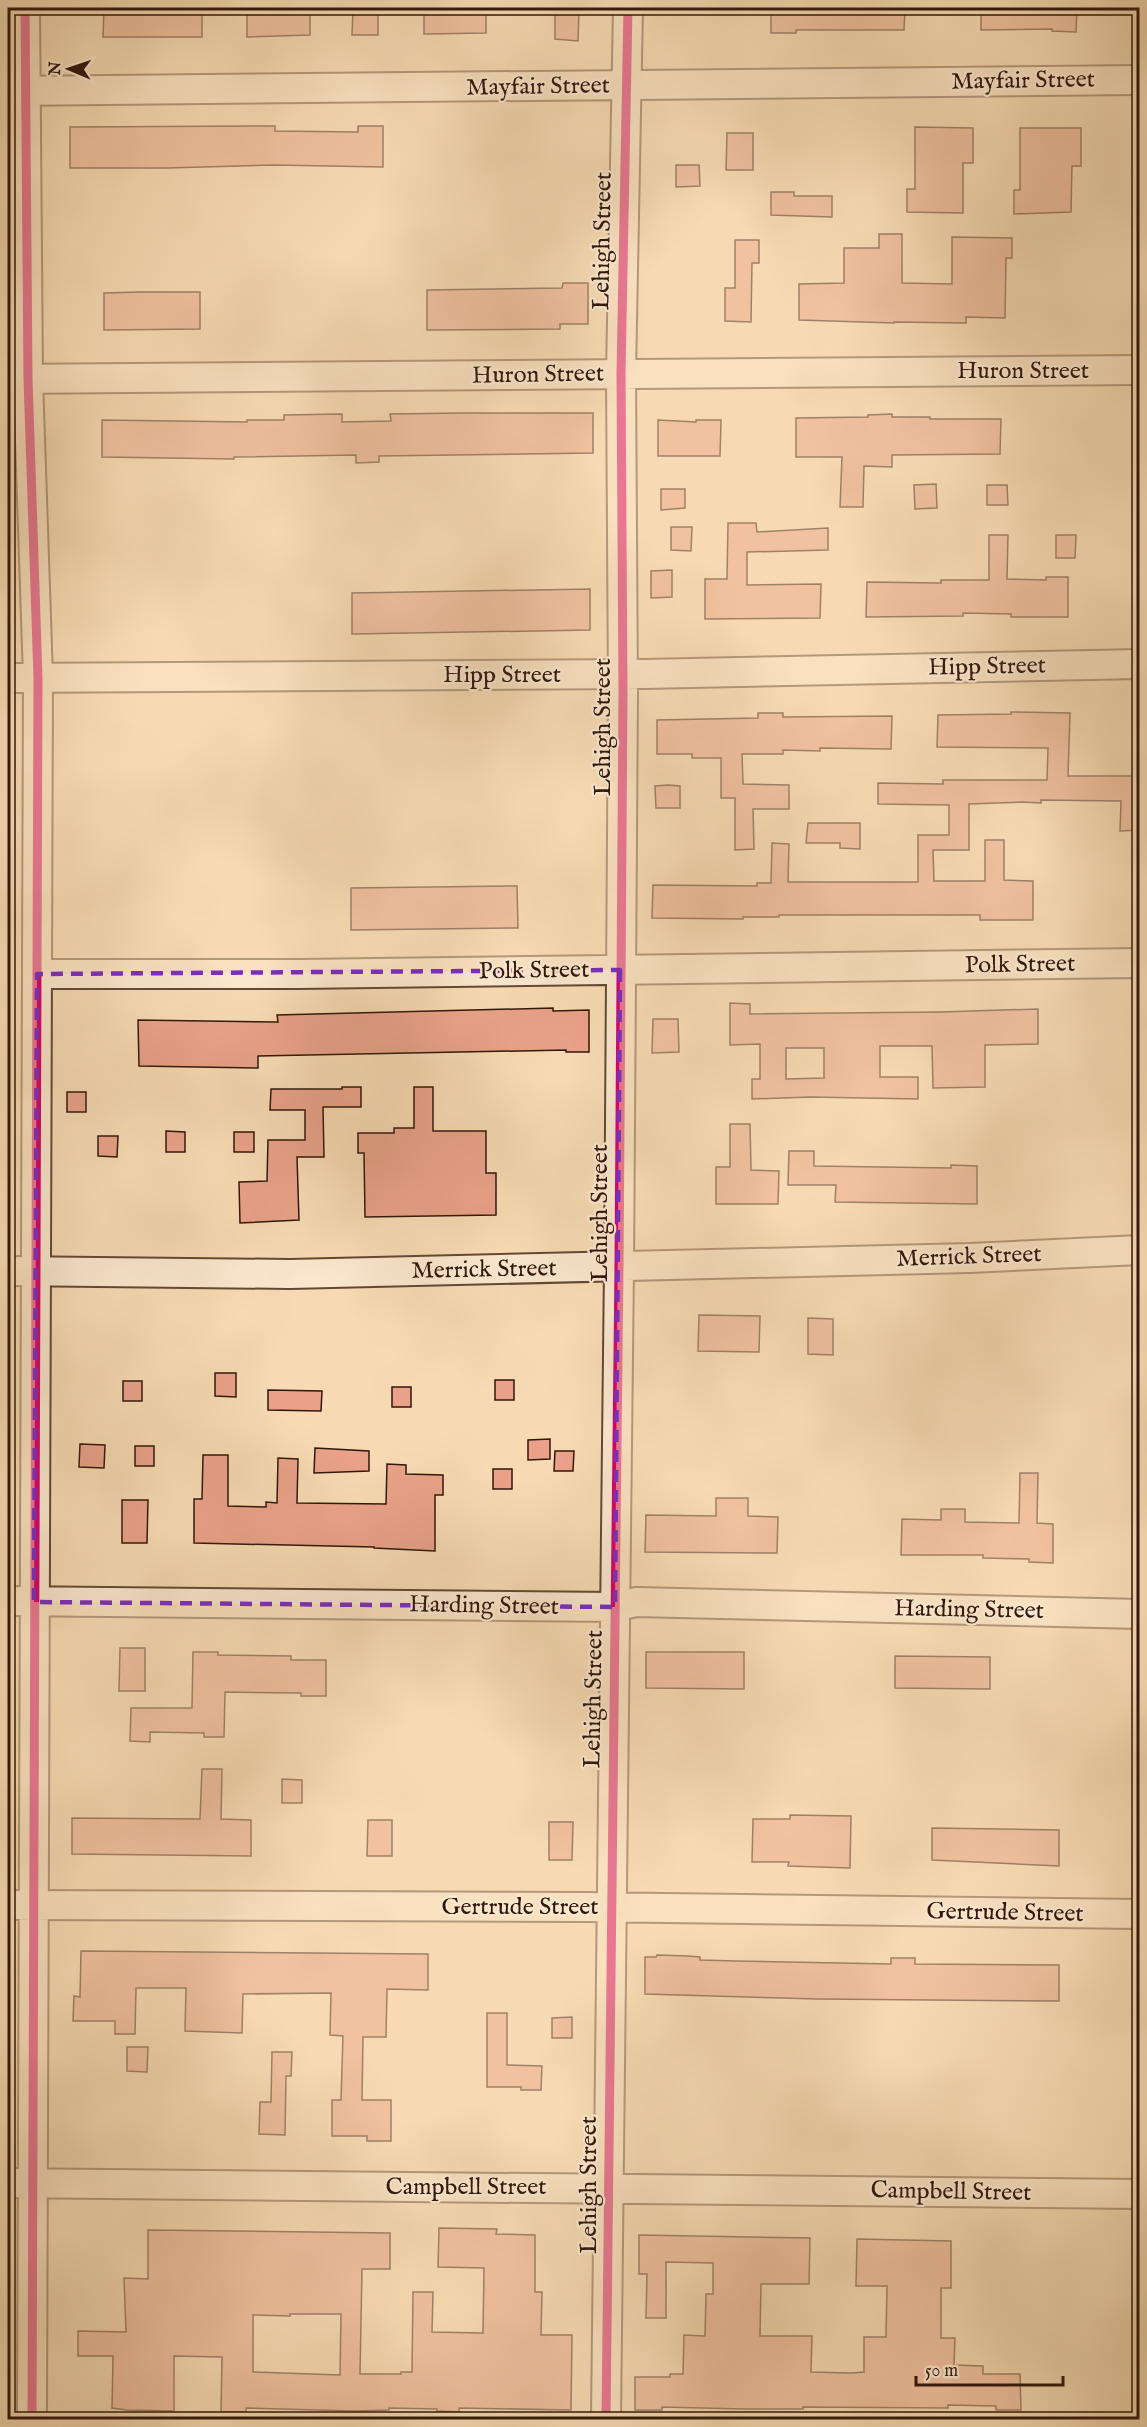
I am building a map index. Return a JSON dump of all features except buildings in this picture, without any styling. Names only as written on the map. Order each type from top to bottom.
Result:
[{"type":"street","points":[[25,8],[16,91],[18,379],[38,678],[37,974],[21,1271],[20,2183],[32,2420]]},
{"type":"street","name":"Lehigh Street","points":[[606,2420],[619,1267],[623,674],[621,373],[628,8]]},
{"type":"street","name":"Mayfair Street","points":[[16,91],[1140,80]]},
{"type":"street","name":"Huron Street","points":[[18,379],[1140,370]]},
{"type":"street","name":"Hipp Street","points":[[8,678],[623,674],[1140,664]]},
{"type":"street","name":"Polk Street","points":[[37,974],[299,974],[1140,963]]},
{"type":"street","name":"Merrick Street","points":[[21,1271],[290,1274],[970,1258],[1140,1250]]},
{"type":"street","name":"Harding Street","points":[[21,1601],[615,1607],[636,1602],[1140,1614]]},
{"type":"street","name":"Gertrude Street","points":[[21,1905],[1140,1914]]},
{"type":"street","name":"Campbell Street","points":[[20,2183],[1140,2194]]},
{"type":"highlighted area","points":[[620,970],[615,1607],[34,1602],[37,974]]},
{"type":"cycle path","points":[[25,8],[28,379],[38,678],[32,2420]]},
{"type":"cycle path","points":[[606,2420],[619,1267],[623,693],[621,373],[628,8]]}]
